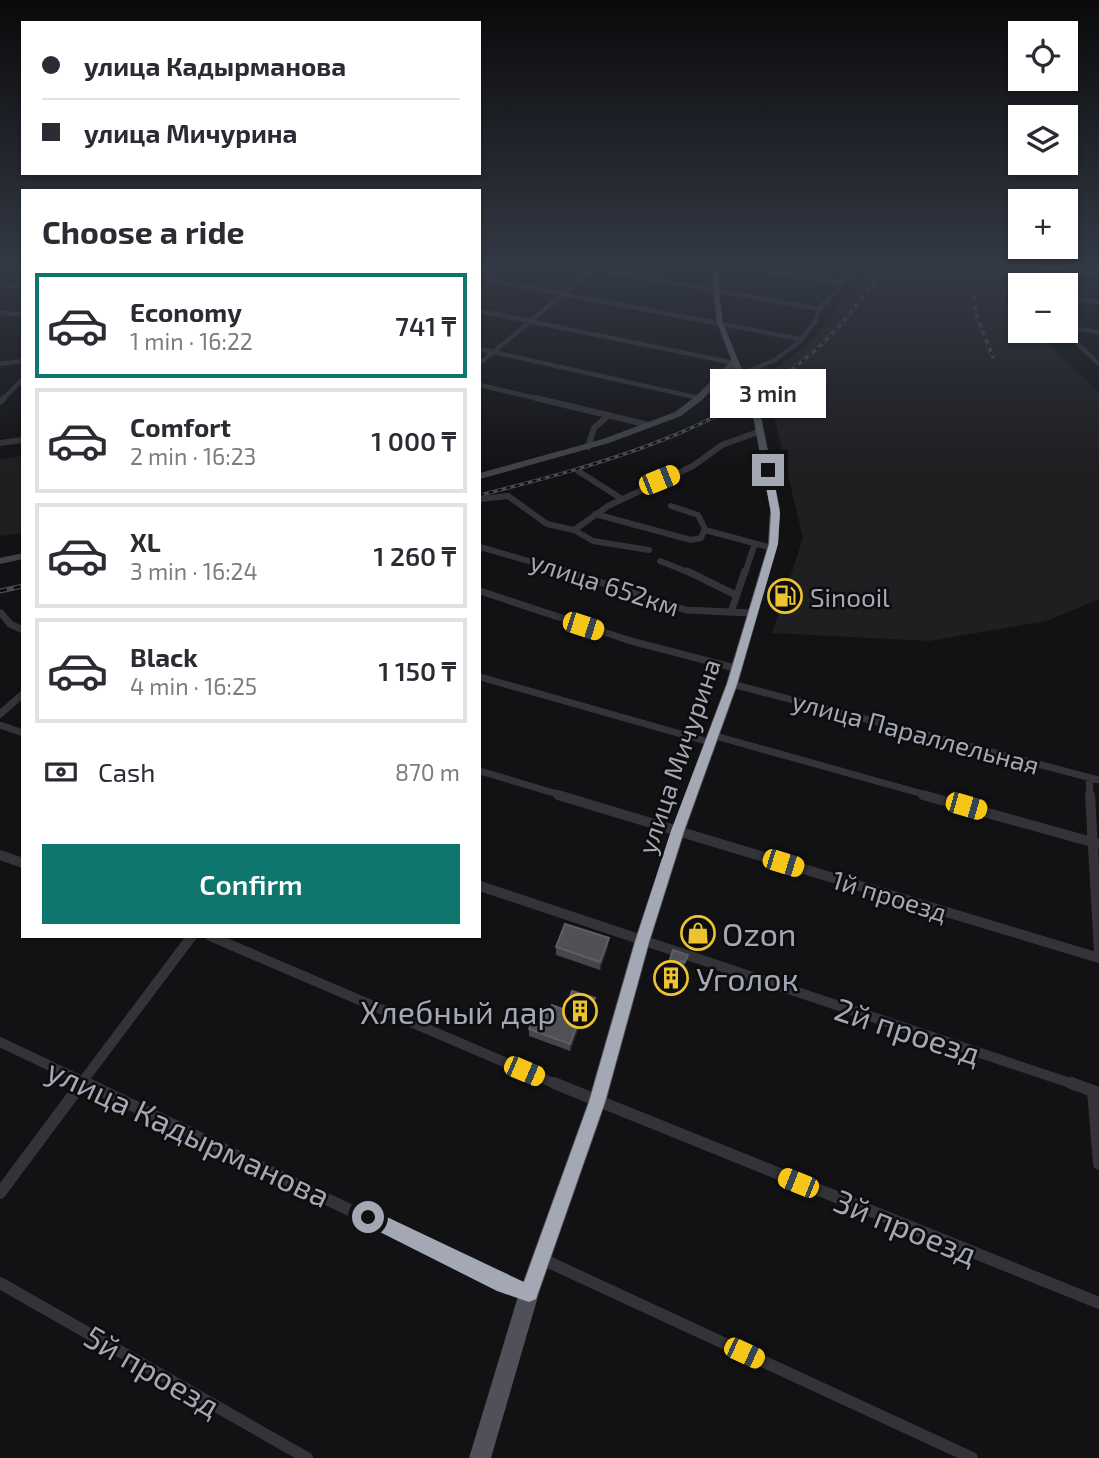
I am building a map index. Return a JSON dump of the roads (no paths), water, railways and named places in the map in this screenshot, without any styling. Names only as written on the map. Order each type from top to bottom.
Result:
[{"type":"main road","name":"улица Мичурина","points":[[481,1454],[529,1293],[597,1102],[642,942],[733,676],[772,548],[776,513],[750,395],[736,369],[723,333]]},
{"type":"street","points":[[481,362],[517,333]]},
{"type":"street","points":[[582,333],[736,369],[759,371],[788,352],[804,333]]},
{"type":"street","points":[[774,333],[800,338]]},
{"type":"street","points":[[1078,343],[1099,365]]},
{"type":"street","points":[[481,349],[699,398]]},
{"type":"street","points":[[0,364],[21,360]]},
{"type":"street","points":[[481,476],[588,447],[678,414],[699,398],[719,377],[736,369]]},
{"type":"street","points":[[0,402],[21,381]]},
{"type":"street","points":[[481,385],[649,425]]},
{"type":"street","points":[[588,447],[589,435],[599,421],[609,415]]},
{"type":"street","name":"улица 652км","points":[[481,499],[508,496],[546,525],[560,531],[574,530],[622,499],[693,466],[722,445],[758,432]]},
{"type":"street","points":[[0,443],[21,440]]},
{"type":"street","points":[[578,471],[622,499]]},
{"type":"street","points":[[671,506],[698,515],[705,530]]},
{"type":"street","points":[[595,514],[691,540],[701,538],[705,530]]},
{"type":"street","name":"улица 652км","points":[[574,530],[593,541],[649,550]]},
{"type":"street","points":[[705,530],[772,548]]},
{"type":"street","points":[[731,612],[755,543]]},
{"type":"street","name":"улица 652км","points":[[481,547],[515,555],[686,610],[751,613]]},
{"type":"street","points":[[0,561],[21,556]]},
{"type":"street","name":"улица 652км","points":[[660,561],[676,565],[705,583],[736,595]]},
{"type":"street","name":"улица Параллельная","points":[[481,591],[733,676],[1094,778]]},
{"type":"street","points":[[1,613],[10,624],[21,629]]},
{"type":"street","points":[[481,677],[1096,843]]},
{"type":"street","points":[[0,715],[21,696]]},
{"type":"street","points":[[0,725],[21,732]]},
{"type":"street","name":"1й проезд","points":[[481,771],[1099,958]]},
{"type":"street","points":[[1094,778],[1099,952]]},
{"type":"street","points":[[0,855],[21,862]]},
{"type":"street","name":"2й проезд","points":[[481,886],[1096,1092]]},
{"type":"street","points":[[0,1193],[190,938]]},
{"type":"street","name":"3й проезд","points":[[216,938],[597,1102],[1099,1303]]},
{"type":"street","name":"улица Кадырманова","points":[[0,1042],[503,1284],[529,1293]]},
{"type":"street","points":[[1096,1092],[1099,1164]]},
{"type":"street","points":[[542,1259],[971,1458]]},
{"type":"street","name":"5й проезд","points":[[0,1283],[307,1458]]},
{"type":"street","points":[[481,1454],[498,1458]]},
{"type":"railway","points":[[481,495],[611,458],[696,426],[775,382],[833,333]]},
{"type":"railway","points":[[984,333],[993,357]]},
{"type":"railway","points":[[0,591],[21,586]]},
{"type":"place","name":"Sinooil","points":[[785,596]]},
{"type":"place","name":"Ozon","points":[[698,933]]},
{"type":"place","name":"Уголок","points":[[671,978]]},
{"type":"place","name":"Хлебный дар","points":[[580,1011]]}]
